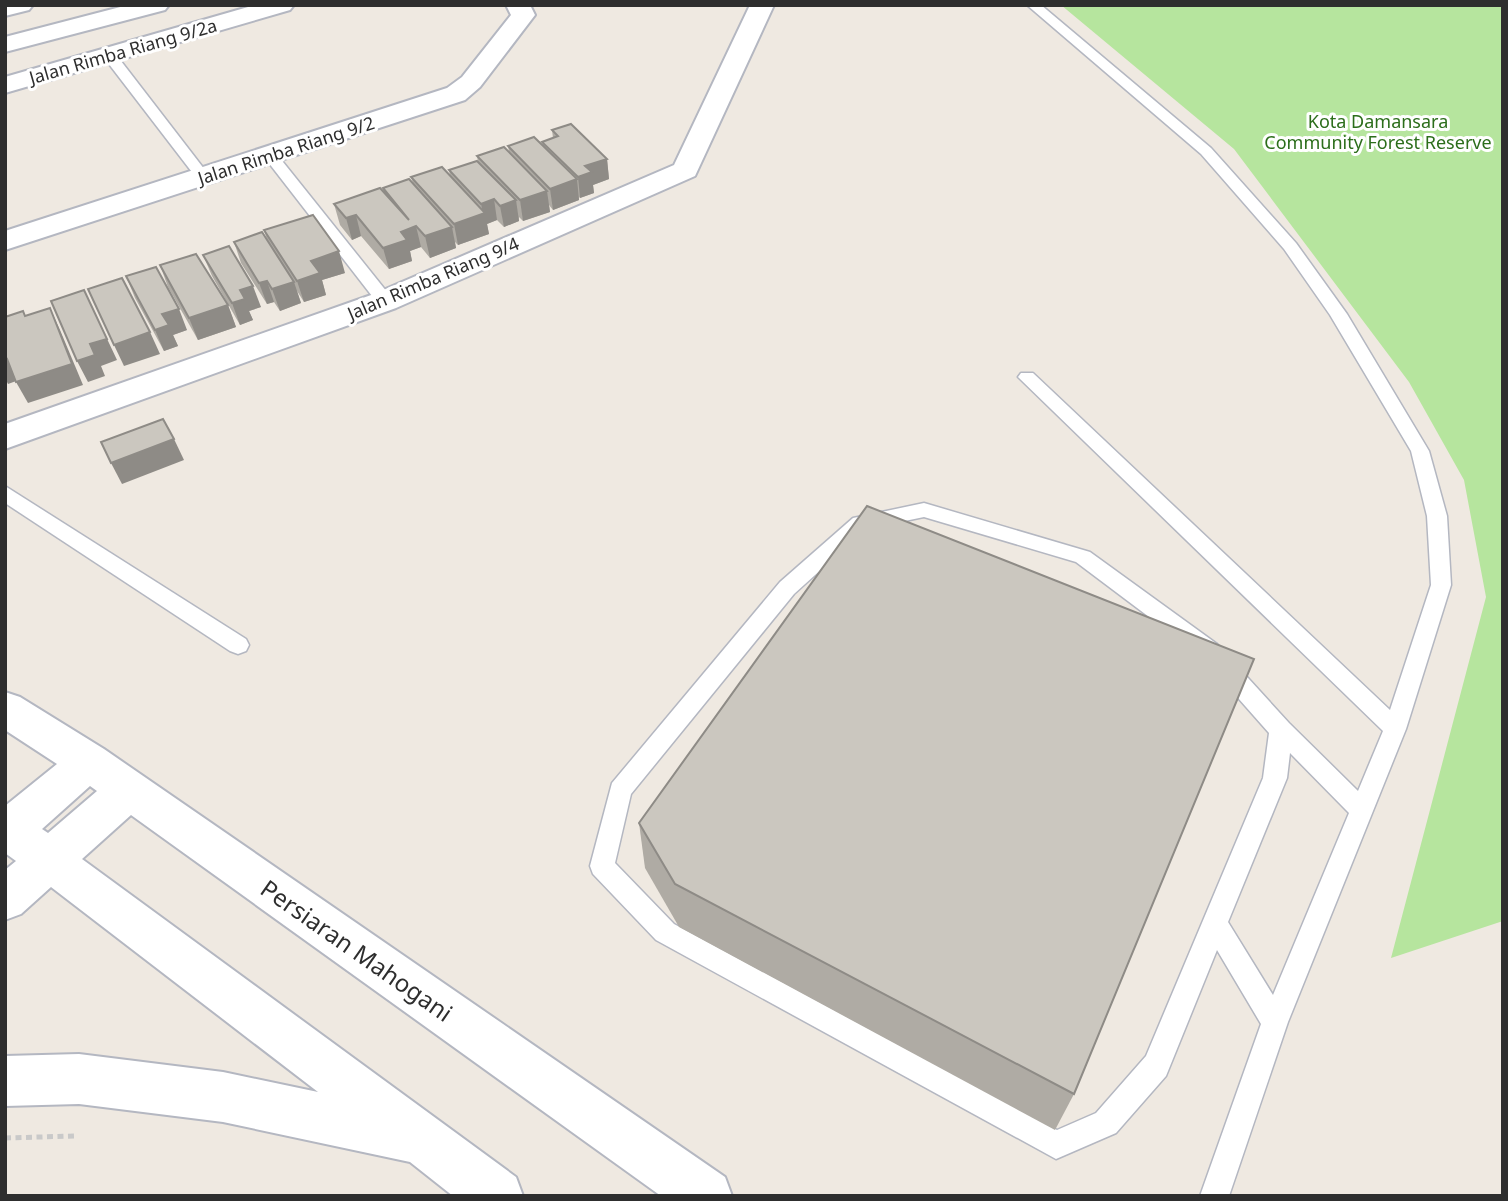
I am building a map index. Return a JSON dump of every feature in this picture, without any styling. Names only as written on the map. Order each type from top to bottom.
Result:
[{"type":"street","points":[[5,9],[21,5]]},
{"type":"street","points":[[5,45],[157,5]]},
{"type":"street","name":"Jalan Rimba Riang 9/2a","points":[[5,85],[282,5]]},
{"type":"street","name":"Jalan Rimba Riang 9/2","points":[[5,241],[456,94],[471,82],[523,15],[518,5]]},
{"type":"street","name":"Jalan Rimba Riang 9/4","points":[[5,437],[385,301],[684,170],[762,5]]},
{"type":"street","name":"Persiaran Mahogani","points":[[5,709],[89,762],[705,1196]]},
{"type":"street","points":[[89,762],[7,830],[497,1196]]},
{"type":"street","points":[[5,899],[129,790]]},
{"type":"street","points":[[5,1081],[79,1079],[223,1097],[420,1140]]},
{"type":"lane","points":[[1033,5],[1206,151],[1290,246],[1352,337],[1420,451],[1437,516],[1441,585],[1395,729],[1275,1022],[1214,1196]]},
{"type":"lane","points":[[109,55],[203,177]]},
{"type":"lane","points":[[270,155],[385,301]]},
{"type":"lane","points":[[1027,377],[1395,729]]},
{"type":"lane","points":[[5,494],[238,645]]},
{"type":"lane","points":[[1281,730],[1275,778],[1156,1066],[1106,1123],[1056,1145],[665,932],[602,866],[620,790],[787,588],[860,523],[924,510],[1083,557],[1209,650],[1281,730],[1361,809]]},
{"type":"lane","points":[[1216,926],[1275,1022]]},
{"type":"path","points":[[5,1138],[74,1136]]},
{"type":"green space","name":"Kota Damansara Community Forest Reserve","points":[[1061,5],[1503,5],[1503,921],[1391,958],[1486,597],[1464,480],[1409,382],[1234,149]]},
{"type":"building","points":[[571,124],[607,159],[585,166],[592,172],[578,177],[542,142],[558,136],[552,130]]},
{"type":"building","points":[[534,137],[577,179],[550,189],[508,146]]},
{"type":"building","points":[[504,147],[547,191],[520,200],[477,156]]},
{"type":"building","points":[[477,161],[516,200],[500,206],[494,199],[481,204],[449,170]]},
{"type":"building","points":[[442,167],[485,213],[454,224],[411,177]]},
{"type":"building","points":[[409,179],[452,227],[425,236],[416,226],[401,232],[407,240],[383,248],[356,215],[346,218],[334,204],[380,188],[409,220],[383,188]]},
{"type":"building","points":[[313,215],[339,251],[311,261],[320,273],[297,281],[264,230]]},
{"type":"building","points":[[262,232],[294,282],[272,289],[267,281],[259,283],[234,242]]},
{"type":"building","points":[[229,246],[253,286],[240,290],[245,299],[232,303],[203,255]]},
{"type":"building","points":[[196,254],[228,305],[189,318],[160,265]]},
{"type":"building","points":[[156,267],[179,309],[162,314],[169,325],[155,330],[126,276]]},
{"type":"building","points":[[122,278],[150,332],[114,345],[88,289]]},
{"type":"building","points":[[84,290],[107,339],[90,344],[95,355],[77,361],[51,301]]},
{"type":"building","points":[[50,308],[72,364],[16,382],[7,359],[5,360],[5,317],[23,311],[25,316]]},
{"type":"building","points":[[163,419],[174,439],[111,463],[101,442]]},
{"type":"building","points":[[867,506],[1254,659],[1074,1094],[675,884],[639,823]]}]
